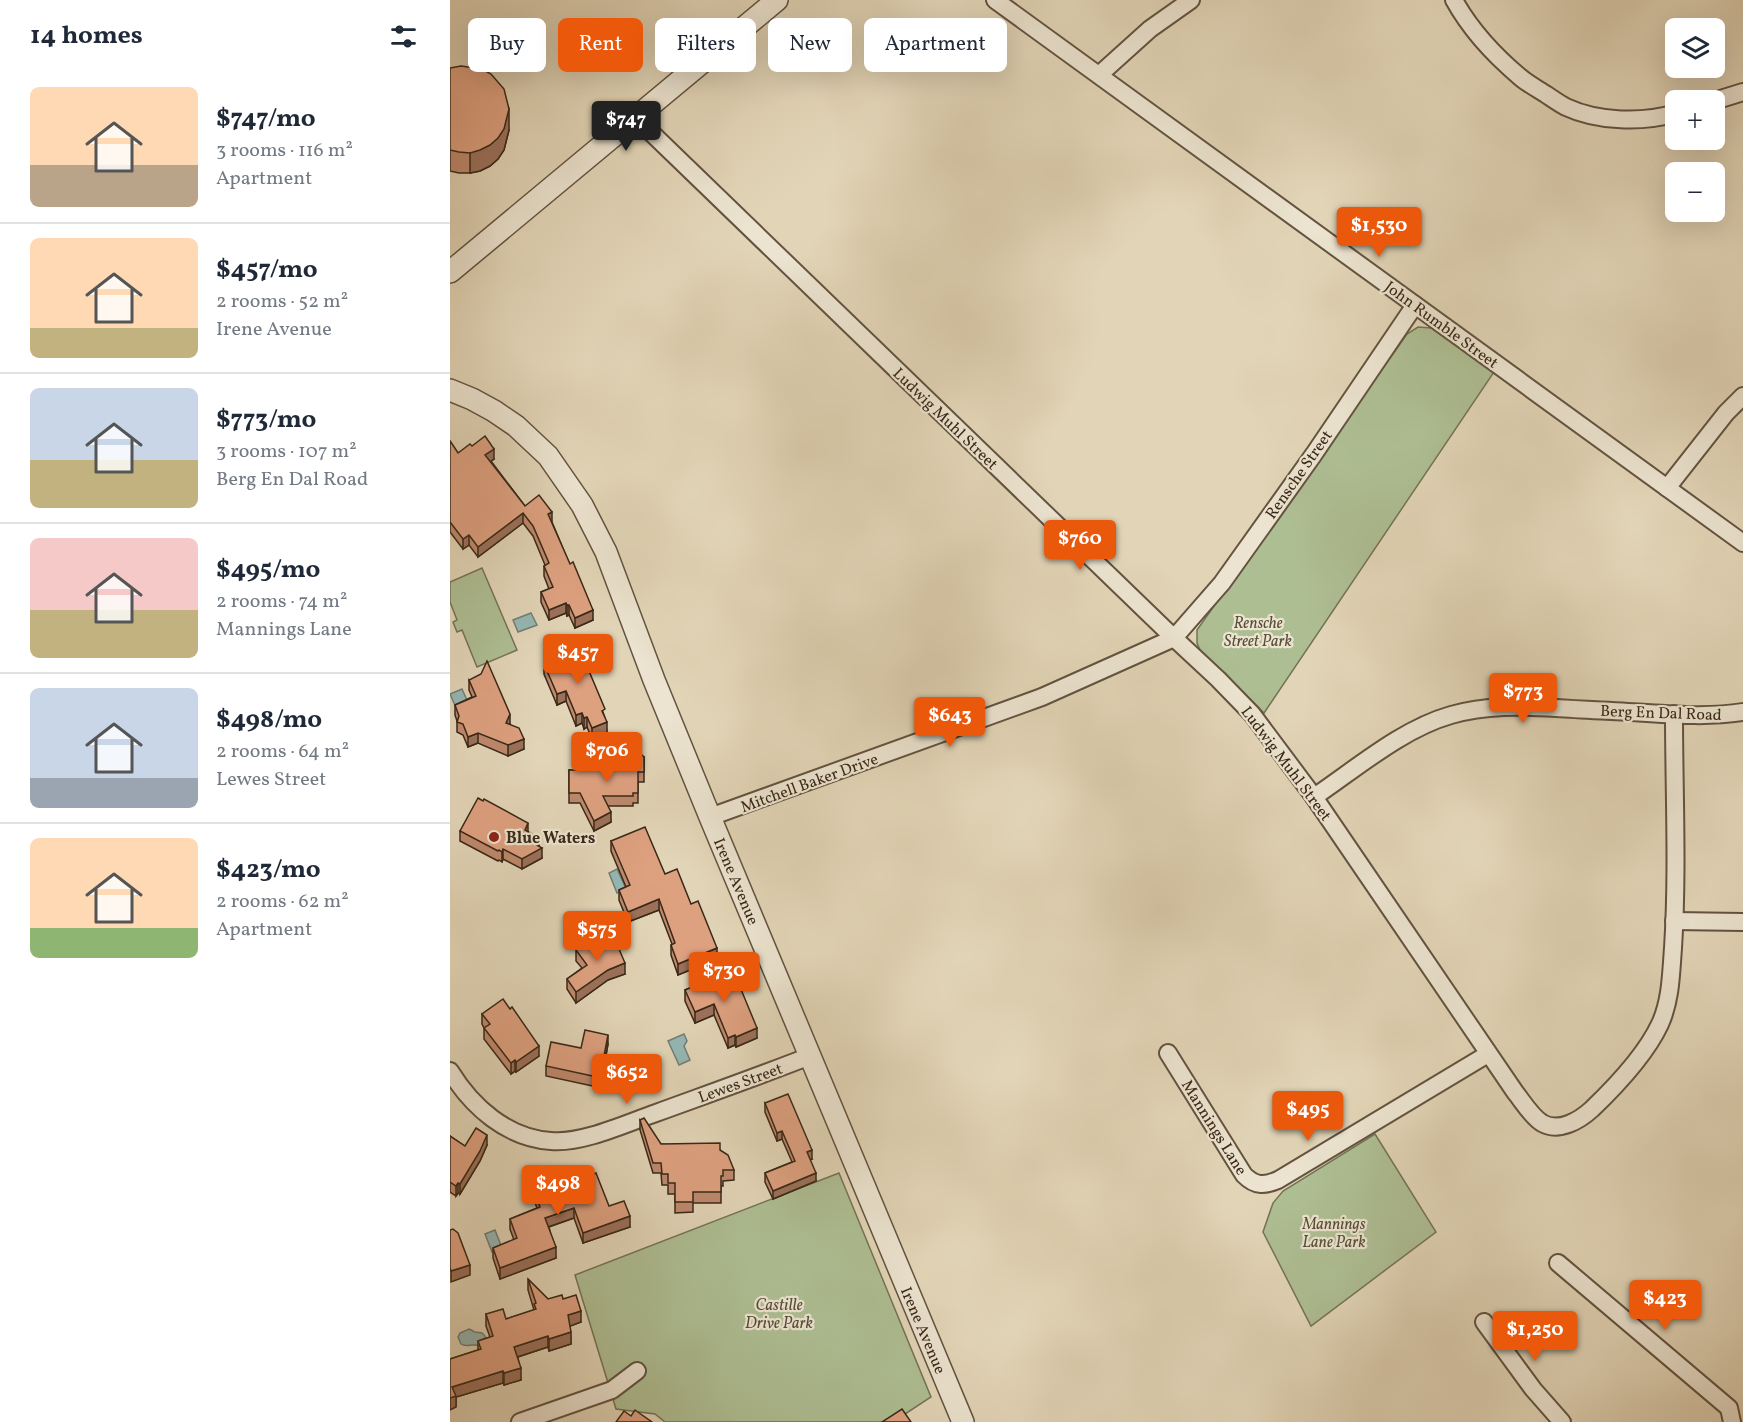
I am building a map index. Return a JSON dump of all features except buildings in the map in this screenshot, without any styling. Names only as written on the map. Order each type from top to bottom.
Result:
[{"type":"street","points":[[450,272],[777,0]]},
{"type":"street","name":"John Rumble Street","points":[[995,0],[1743,543]]},
{"type":"street","points":[[1099,75],[1150,29],[1191,0]]},
{"type":"street","points":[[1454,0],[1501,60],[1522,79],[1566,107],[1588,114],[1626,118],[1665,115]]},
{"type":"street","points":[[1725,98],[1743,92]]},
{"type":"street","name":"Ludwig Muhl Street","points":[[636,118],[1252,714],[1314,797],[1521,1100],[1536,1118],[1549,1126],[1568,1124],[1587,1113],[1625,1074],[1647,1046],[1660,1026],[1665,1012],[1670,993],[1674,921],[1674,714]]},
{"type":"street","name":"Rensche Street","points":[[1174,638],[1222,583],[1314,454],[1415,305]]},
{"type":"street","name":"Irene Avenue","points":[[450,390],[494,411],[516,426],[548,456],[582,505],[606,552],[654,680],[710,817],[963,1422]]},
{"type":"street","points":[[1667,488],[1726,413],[1743,396]]},
{"type":"street","name":"Mitchell Baker Drive","points":[[710,817],[1042,697],[1174,638]]},
{"type":"street","name":"Berg En Dal Road","points":[[1314,797],[1396,740],[1450,715],[1478,708],[1508,706],[1674,714],[1743,712]]},
{"type":"street","points":[[1674,921],[1743,922]]},
{"type":"street","name":"Mannings Lane","points":[[1168,1053],[1244,1176],[1251,1182],[1262,1185],[1278,1180],[1488,1054]]},
{"type":"street","name":"Lewes Street","points":[[450,1071],[474,1104],[488,1116],[518,1133],[552,1142],[575,1139],[610,1129],[810,1056]]},
{"type":"street","points":[[1558,1263],[1729,1408],[1732,1422]]},
{"type":"street","points":[[1484,1322],[1533,1389],[1562,1422]]},
{"type":"street","points":[[520,1422],[612,1390],[637,1371]]},
{"type":"green space","name":"Rensche Street Park","points":[[1418,327],[1431,328],[1494,372],[1264,713],[1200,650],[1197,643],[1197,630],[1407,334]]},
{"type":"green space","points":[[482,568],[517,650],[477,667],[462,630],[457,632],[453,622],[457,620],[450,602],[450,582]]},
{"type":"green space","name":"Mannings Lane Park","points":[[1375,1134],[1436,1232],[1311,1326],[1263,1232],[1273,1203],[1283,1191]]},
{"type":"green space","name":"Castille Drive Park","points":[[839,1173],[931,1397],[893,1422],[665,1422],[655,1414],[616,1409],[575,1275]]},
{"type":"water","points":[[531,613],[537,625],[518,632],[513,620]]},
{"type":"water","points":[[462,689],[471,709],[457,710],[450,694]]},
{"type":"water","points":[[617,869],[626,889],[617,893],[609,873]]},
{"type":"water","points":[[684,1034],[687,1041],[684,1046],[690,1060],[679,1065],[668,1041]]},
{"type":"water","points":[[495,1230],[502,1248],[492,1252],[485,1234]]},
{"type":"water","points":[[469,1329],[482,1333],[486,1341],[479,1346],[461,1344],[458,1337],[460,1333]]},
{"type":"place","name":"Blue Waters","points":[[494,837]]}]
